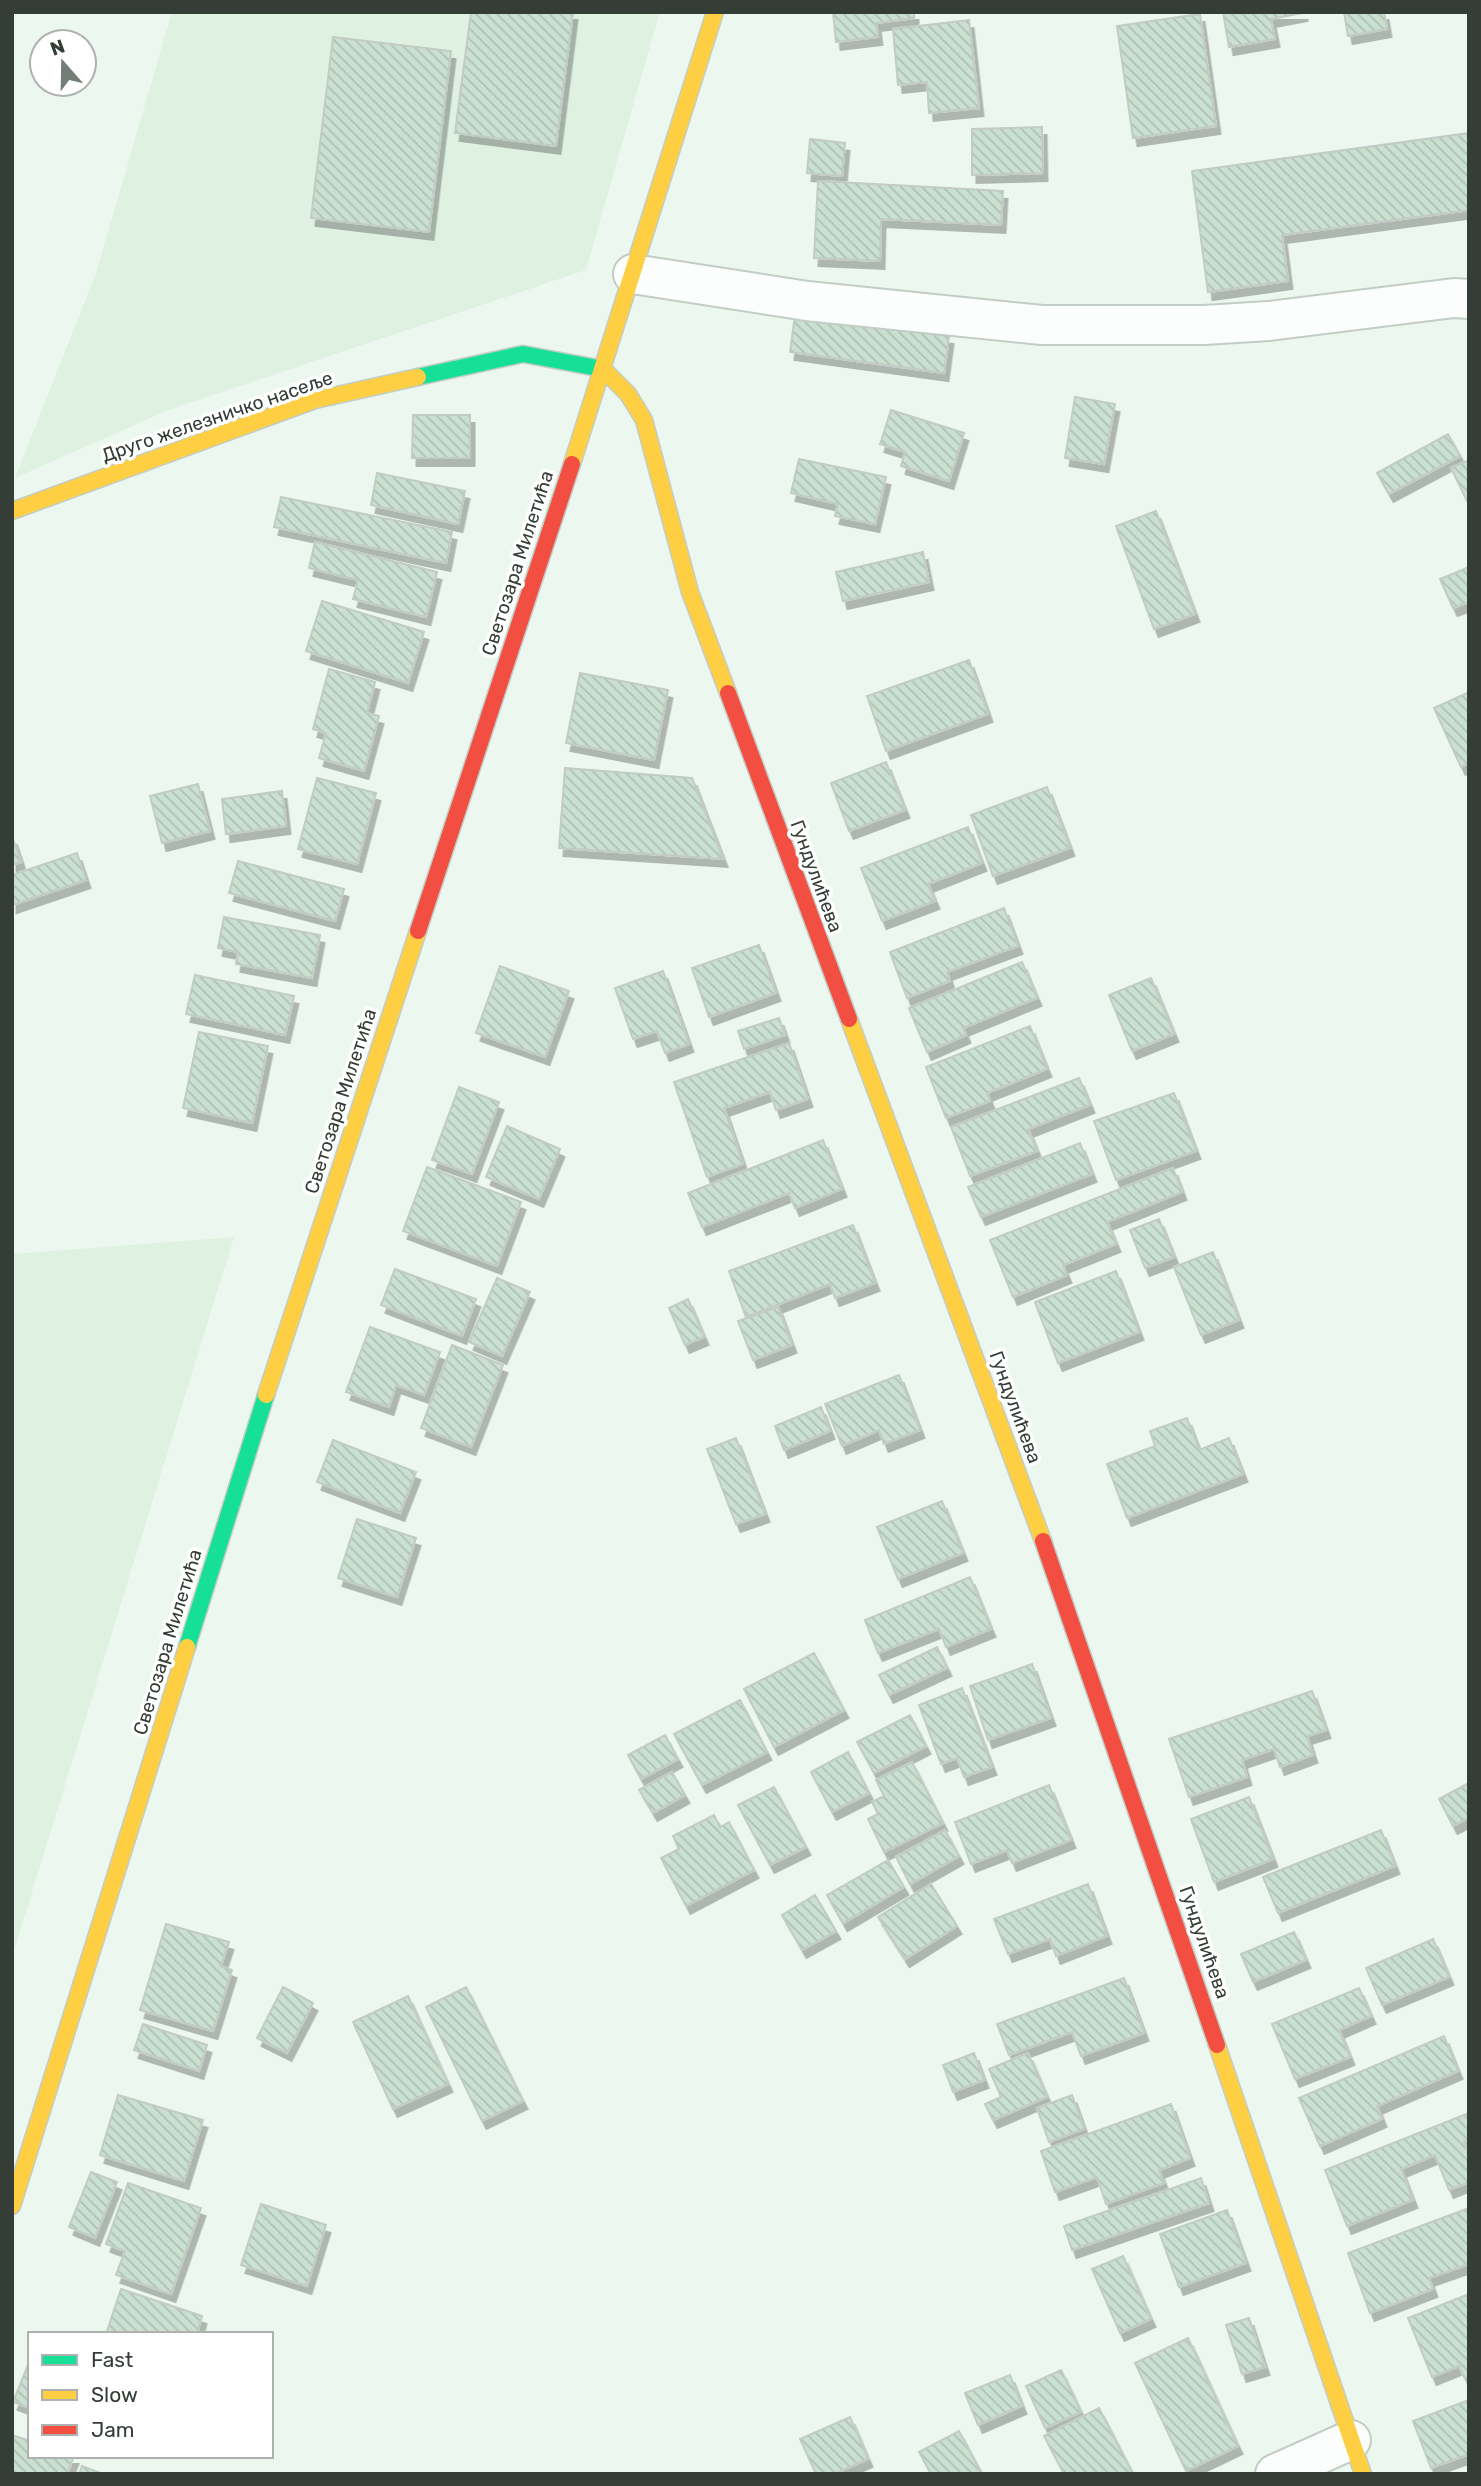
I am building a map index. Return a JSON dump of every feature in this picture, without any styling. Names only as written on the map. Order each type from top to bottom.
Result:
[{"type":"street","name":"Светозара Милетића","points":[[12,2206],[285,1336],[603,369],[715,12]]},
{"type":"street","points":[[633,274],[807,301],[1042,325],[1204,326],[1269,321],[1454,298],[1469,299]]},
{"type":"street","name":"Друго железничко насеље","points":[[12,511],[315,400],[523,354],[603,369]]},
{"type":"street","name":"Гундулићева","points":[[603,369],[628,394],[644,420],[690,592],[1075,1626],[1357,2457]]},
{"type":"street","points":[[1275,2474],[1357,2457]]},
{"type":"shaded area","points":[[172,12],[660,12],[586,270],[171,409],[15,478],[96,273]]},
{"type":"shaded area","points":[[234,1237],[12,1957],[12,1254]]},
{"type":"building","points":[[471,12],[573,12],[556,146],[455,133]]},
{"type":"building","points":[[833,12],[914,12],[914,18],[876,23],[878,37],[836,42]]},
{"type":"building","points":[[1223,12],[1303,13],[1271,19],[1275,39],[1229,47]]},
{"type":"building","points":[[1344,12],[1384,12],[1387,29],[1348,36]]},
{"type":"building","points":[[1200,14],[1216,126],[1133,138],[1117,26]]},
{"type":"building","points":[[969,20],[979,108],[929,113],[927,82],[898,85],[893,29]]},
{"type":"building","points":[[333,37],[451,51],[429,232],[311,218]]},
{"type":"building","points":[[1042,127],[1043,173],[972,175],[972,129]]},
{"type":"building","points":[[1469,133],[1469,210],[1282,235],[1288,281],[1208,292],[1192,171]]},
{"type":"building","points":[[810,139],[845,143],[842,176],[807,173]]},
{"type":"building","points":[[818,181],[1003,191],[1001,225],[881,219],[880,261],[814,258]]},
{"type":"building","points":[[795,315],[949,336],[944,373],[790,352]]},
{"type":"building","points":[[1075,397],[1115,404],[1104,464],[1065,458]]},
{"type":"building","points":[[891,410],[964,433],[949,481],[901,466],[905,452],[880,444]]},
{"type":"building","points":[[413,415],[470,415],[470,458],[412,458]]},
{"type":"building","points":[[1448,434],[1460,456],[1389,494],[1377,473]]},
{"type":"building","points":[[799,459],[886,477],[875,524],[835,516],[838,504],[791,493]]},
{"type":"building","points":[[1469,460],[1469,505],[1451,468]]},
{"type":"building","points":[[377,473],[465,491],[458,524],[371,505]]},
{"type":"building","points":[[281,497],[452,532],[446,563],[274,527]]},
{"type":"building","points":[[1156,511],[1195,614],[1154,629],[1116,526]]},
{"type":"building","points":[[315,542],[437,572],[426,617],[353,599],[358,580],[309,568]]},
{"type":"building","points":[[923,552],[929,582],[843,601],[836,572]]},
{"type":"building","points":[[1469,567],[1469,602],[1453,608],[1440,579]]},
{"type":"building","points":[[322,601],[424,632],[408,683],[306,651]]},
{"type":"building","points":[[969,660],[988,714],[886,751],[867,696]]},
{"type":"building","points":[[329,669],[375,682],[367,713],[379,716],[364,771],[319,758],[326,733],[313,729]]},
{"type":"building","points":[[580,673],[668,690],[654,760],[566,743]]},
{"type":"building","points":[[1469,692],[1469,763],[1461,767],[1434,708]]},
{"type":"building","points":[[886,762],[905,810],[849,831],[831,783]]},
{"type":"building","points":[[565,768],[692,778],[723,859],[559,848]]},
{"type":"building","points":[[317,778],[376,793],[357,864],[298,849]]},
{"type":"building","points":[[198,784],[210,831],[162,843],[150,796]]},
{"type":"building","points":[[1047,787],[1070,848],[993,876],[971,815]]},
{"type":"building","points":[[282,791],[286,826],[226,834],[222,799]]},
{"type":"building","points":[[968,827],[982,863],[928,884],[935,901],[882,921],[861,868]]},
{"type":"building","points":[[12,836],[21,862],[12,865]]},
{"type":"building","points":[[77,853],[86,880],[12,905],[12,875]]},
{"type":"building","points":[[238,861],[344,889],[335,921],[229,893]]},
{"type":"building","points":[[1004,908],[1018,946],[947,972],[950,981],[907,998],[890,952]]},
{"type":"building","points":[[224,917],[320,935],[312,978],[236,964],[238,952],[218,948]]},
{"type":"building","points":[[759,945],[776,993],[709,1017],[692,968]]},
{"type":"building","points":[[1022,962],[1037,998],[963,1028],[966,1035],[927,1052],[909,1008]]},
{"type":"building","points":[[500,966],[569,991],[545,1057],[476,1033]]},
{"type":"building","points":[[663,971],[689,1044],[665,1053],[657,1031],[633,1039],[615,988]]},
{"type":"building","points":[[195,975],[294,996],[285,1035],[186,1014]]},
{"type":"building","points":[[1151,978],[1174,1034],[1132,1051],[1109,995]]},
{"type":"building","points":[[779,1018],[785,1035],[744,1049],[738,1031]]},
{"type":"building","points":[[1030,1026],[1047,1069],[987,1093],[990,1101],[946,1118],[926,1067]]},
{"type":"building","points":[[199,1032],[268,1046],[252,1123],[183,1108]]},
{"type":"building","points":[[789,1043],[808,1099],[776,1110],[770,1092],[724,1108],[743,1164],[707,1177],[674,1082]]},
{"type":"building","points":[[1079,1078],[1090,1105],[1028,1129],[1037,1151],[970,1176],[951,1127]]},
{"type":"building","points":[[459,1087],[499,1102],[472,1174],[432,1160]]},
{"type":"building","points":[[1174,1093],[1196,1151],[1116,1180],[1094,1121]]},
{"type":"building","points":[[507,1126],[560,1149],[539,1199],[486,1177]]},
{"type":"building","points":[[823,1140],[842,1189],[795,1208],[789,1193],[702,1227],[688,1193]]},
{"type":"building","points":[[1080,1143],[1092,1174],[981,1217],[968,1187]]},
{"type":"building","points":[[427,1167],[521,1202],[497,1266],[403,1231]]},
{"type":"building","points":[[1173,1168],[1182,1192],[1107,1222],[1116,1244],[1063,1265],[1067,1275],[1013,1297],[990,1240]]},
{"type":"building","points":[[1159,1219],[1174,1257],[1145,1268],[1130,1230]]},
{"type":"building","points":[[853,1225],[875,1283],[835,1298],[830,1284],[746,1317],[729,1271]]},
{"type":"building","points":[[1213,1252],[1239,1320],[1201,1335],[1174,1267]]},
{"type":"building","points":[[395,1269],[476,1299],[462,1336],[381,1305]]},
{"type":"building","points":[[1116,1271],[1139,1332],[1058,1363],[1035,1302]]},
{"type":"building","points":[[497,1278],[530,1292],[502,1356],[469,1342]]},
{"type":"building","points":[[688,1299],[704,1337],[685,1345],[669,1308]]},
{"type":"building","points":[[778,1307],[792,1345],[753,1360],[738,1321]]},
{"type":"building","points":[[370,1327],[440,1352],[424,1395],[396,1385],[389,1407],[346,1392]]},
{"type":"building","points":[[452,1345],[503,1365],[471,1447],[421,1428]]},
{"type":"building","points":[[899,1375],[920,1430],[884,1444],[879,1430],[842,1446],[825,1404]]},
{"type":"building","points":[[821,1407],[830,1431],[784,1450],[775,1426]]},
{"type":"building","points":[[1187,1418],[1199,1450],[1229,1438],[1243,1474],[1127,1518],[1107,1464],[1155,1446],[1150,1431]]},
{"type":"building","points":[[736,1438],[765,1514],[736,1524],[707,1449]]},
{"type":"building","points":[[333,1440],[416,1472],[400,1513],[317,1482]]},
{"type":"building","points":[[942,1501],[963,1553],[898,1579],[877,1527]]},
{"type":"building","points":[[357,1519],[416,1538],[397,1597],[338,1578]]},
{"type":"building","points":[[970,1577],[991,1629],[946,1647],[939,1629],[878,1653],[865,1620]]},
{"type":"building","points":[[937,1647],[947,1668],[889,1695],[879,1675]]},
{"type":"building","points":[[814,1653],[844,1710],[774,1747],[744,1689]]},
{"type":"building","points":[[1032,1664],[1051,1718],[988,1740],[970,1686]]},
{"type":"building","points":[[962,1688],[992,1767],[964,1777],[957,1758],[941,1764],[919,1705]]},
{"type":"building","points":[[1312,1691],[1326,1730],[1307,1736],[1313,1755],[1280,1767],[1274,1749],[1242,1760],[1247,1777],[1189,1797],[1169,1739]]},
{"type":"building","points":[[740,1700],[767,1752],[702,1785],[674,1734]]},
{"type":"building","points":[[910,1715],[926,1746],[874,1773],[857,1742]]},
{"type":"building","points":[[665,1735],[678,1759],[641,1779],[628,1755]]},
{"type":"building","points":[[848,1752],[869,1793],[832,1812],[811,1772]]},
{"type":"building","points":[[912,1762],[943,1823],[884,1852],[868,1819],[878,1814],[872,1802],[884,1796],[876,1780]]},
{"type":"building","points":[[672,1772],[685,1795],[653,1813],[639,1790]]},
{"type":"building","points":[[1469,1783],[1469,1818],[1453,1826],[1439,1799]]},
{"type":"building","points":[[1049,1785],[1071,1840],[1012,1863],[1007,1850],[971,1864],[955,1822]]},
{"type":"building","points":[[774,1787],[806,1847],[770,1865],[738,1805]]},
{"type":"building","points":[[1249,1797],[1273,1859],[1214,1882],[1191,1819]]},
{"type":"building","points":[[714,1815],[720,1827],[729,1822],[754,1870],[686,1906],[661,1858],[679,1849],[673,1836]]},
{"type":"building","points":[[945,1830],[959,1856],[910,1884],[896,1857]]},
{"type":"building","points":[[1381,1830],[1395,1866],[1278,1913],[1263,1877]]},
{"type":"building","points":[[888,1860],[904,1887],[843,1923],[827,1895]]},
{"type":"building","points":[[931,1884],[957,1926],[905,1959],[878,1917]]},
{"type":"building","points":[[1088,1884],[1107,1936],[1056,1956],[1050,1939],[1008,1954],[994,1919]]},
{"type":"building","points":[[815,1895],[836,1931],[802,1950],[782,1915]]},
{"type":"building","points":[[166,1924],[229,1942],[221,1966],[232,1970],[213,2031],[140,2010]]},
{"type":"building","points":[[1294,1932],[1306,1960],[1253,1982],[1241,1954]]},
{"type":"building","points":[[1433,1939],[1449,1977],[1382,2005],[1366,1968]]},
{"type":"building","points":[[1124,1978],[1144,2033],[1081,2056],[1072,2032],[1009,2055],[997,2024]]},
{"type":"building","points":[[283,1987],[313,2003],[287,2053],[257,2038]]},
{"type":"building","points":[[466,1987],[523,2101],[482,2121],[426,2007]]},
{"type":"building","points":[[1359,1988],[1371,2016],[1339,2030],[1350,2057],[1295,2079],[1272,2024]]},
{"type":"building","points":[[408,1996],[448,2084],[393,2109],[353,2022]]},
{"type":"building","points":[[143,2024],[207,2045],[199,2071],[134,2050]]},
{"type":"building","points":[[1444,2036],[1458,2071],[1377,2106],[1382,2119],[1320,2146],[1299,2098]]},
{"type":"building","points":[[974,2053],[984,2080],[953,2092],[943,2065]]},
{"type":"building","points":[[1028,2053],[1047,2097],[993,2120],[985,2104],[1001,2097],[989,2069]]},
{"type":"building","points":[[118,2095],[203,2120],[184,2181],[100,2155]]},
{"type":"building","points":[[1072,2095],[1084,2129],[1049,2142],[1037,2108]]},
{"type":"building","points":[[1171,2104],[1190,2158],[1159,2170],[1164,2183],[1106,2204],[1097,2177],[1055,2192],[1041,2151]]},
{"type":"building","points":[[1469,2113],[1469,2140],[1464,2142],[1469,2155],[1469,2182],[1449,2190],[1435,2155],[1401,2169],[1413,2200],[1347,2226],[1325,2170]]},
{"type":"building","points":[[91,2172],[117,2182],[95,2238],[69,2227]]},
{"type":"building","points":[[1201,2178],[1209,2203],[1072,2250],[1064,2226]]},
{"type":"building","points":[[128,2183],[201,2208],[171,2294],[116,2275],[125,2251],[106,2244]]},
{"type":"building","points":[[261,2204],[326,2225],[307,2286],[241,2265]]},
{"type":"building","points":[[1469,2208],[1469,2264],[1429,2278],[1433,2289],[1370,2313],[1348,2253]]},
{"type":"building","points":[[1227,2210],[1246,2263],[1179,2287],[1160,2234]]},
{"type":"building","points":[[1123,2256],[1151,2319],[1120,2333],[1092,2269]]},
{"type":"building","points":[[121,2289],[202,2316],[198,2332],[107,2332]]},
{"type":"building","points":[[1469,2294],[1469,2375],[1464,2377],[1459,2366],[1432,2377],[1408,2318]]},
{"type":"building","points":[[1249,2318],[1265,2367],[1242,2374],[1226,2325]]},
{"type":"building","points":[[1188,2338],[1238,2446],[1186,2471],[1135,2363]]},
{"type":"building","points":[[28,2365],[28,2407],[13,2402]]},
{"type":"building","points":[[1061,2370],[1081,2412],[1045,2428],[1026,2386]]},
{"type":"building","points":[[1010,2375],[1022,2406],[978,2425],[965,2393]]},
{"type":"building","points":[[1466,2401],[1469,2408],[1469,2454],[1431,2468],[1413,2421]]},
{"type":"building","points":[[1099,2408],[1133,2474],[1064,2474],[1044,2436]]},
{"type":"building","points":[[850,2417],[868,2459],[834,2474],[816,2474],[800,2439]]},
{"type":"building","points":[[959,2431],[982,2474],[931,2474],[919,2452]]},
{"type":"building","points":[[12,2435],[28,2440],[28,2458],[73,2458],[67,2474],[12,2474]]},
{"type":"building","points":[[82,2466],[103,2474],[79,2474]]},
{"type":"traffic: fast","points":[[418,377],[523,354],[603,369]]},
{"type":"traffic: fast","points":[[187,1647],[266,1395]]},
{"type":"traffic: slow","points":[[572,464],[715,12]]},
{"type":"traffic: slow","points":[[603,369],[628,394],[644,420],[690,592],[728,693]]},
{"type":"traffic: slow","points":[[12,511],[315,400],[418,377]]},
{"type":"traffic: slow","points":[[266,1395],[418,931]]},
{"type":"traffic: slow","points":[[849,1019],[1043,1541]]},
{"type":"traffic: slow","points":[[12,2206],[187,1647]]},
{"type":"traffic: slow","points":[[1217,2045],[1363,2474]]},
{"type":"traffic: jam","points":[[418,931],[572,464]]},
{"type":"traffic: jam","points":[[728,693],[849,1019]]},
{"type":"traffic: jam","points":[[1043,1541],[1217,2045]]}]
